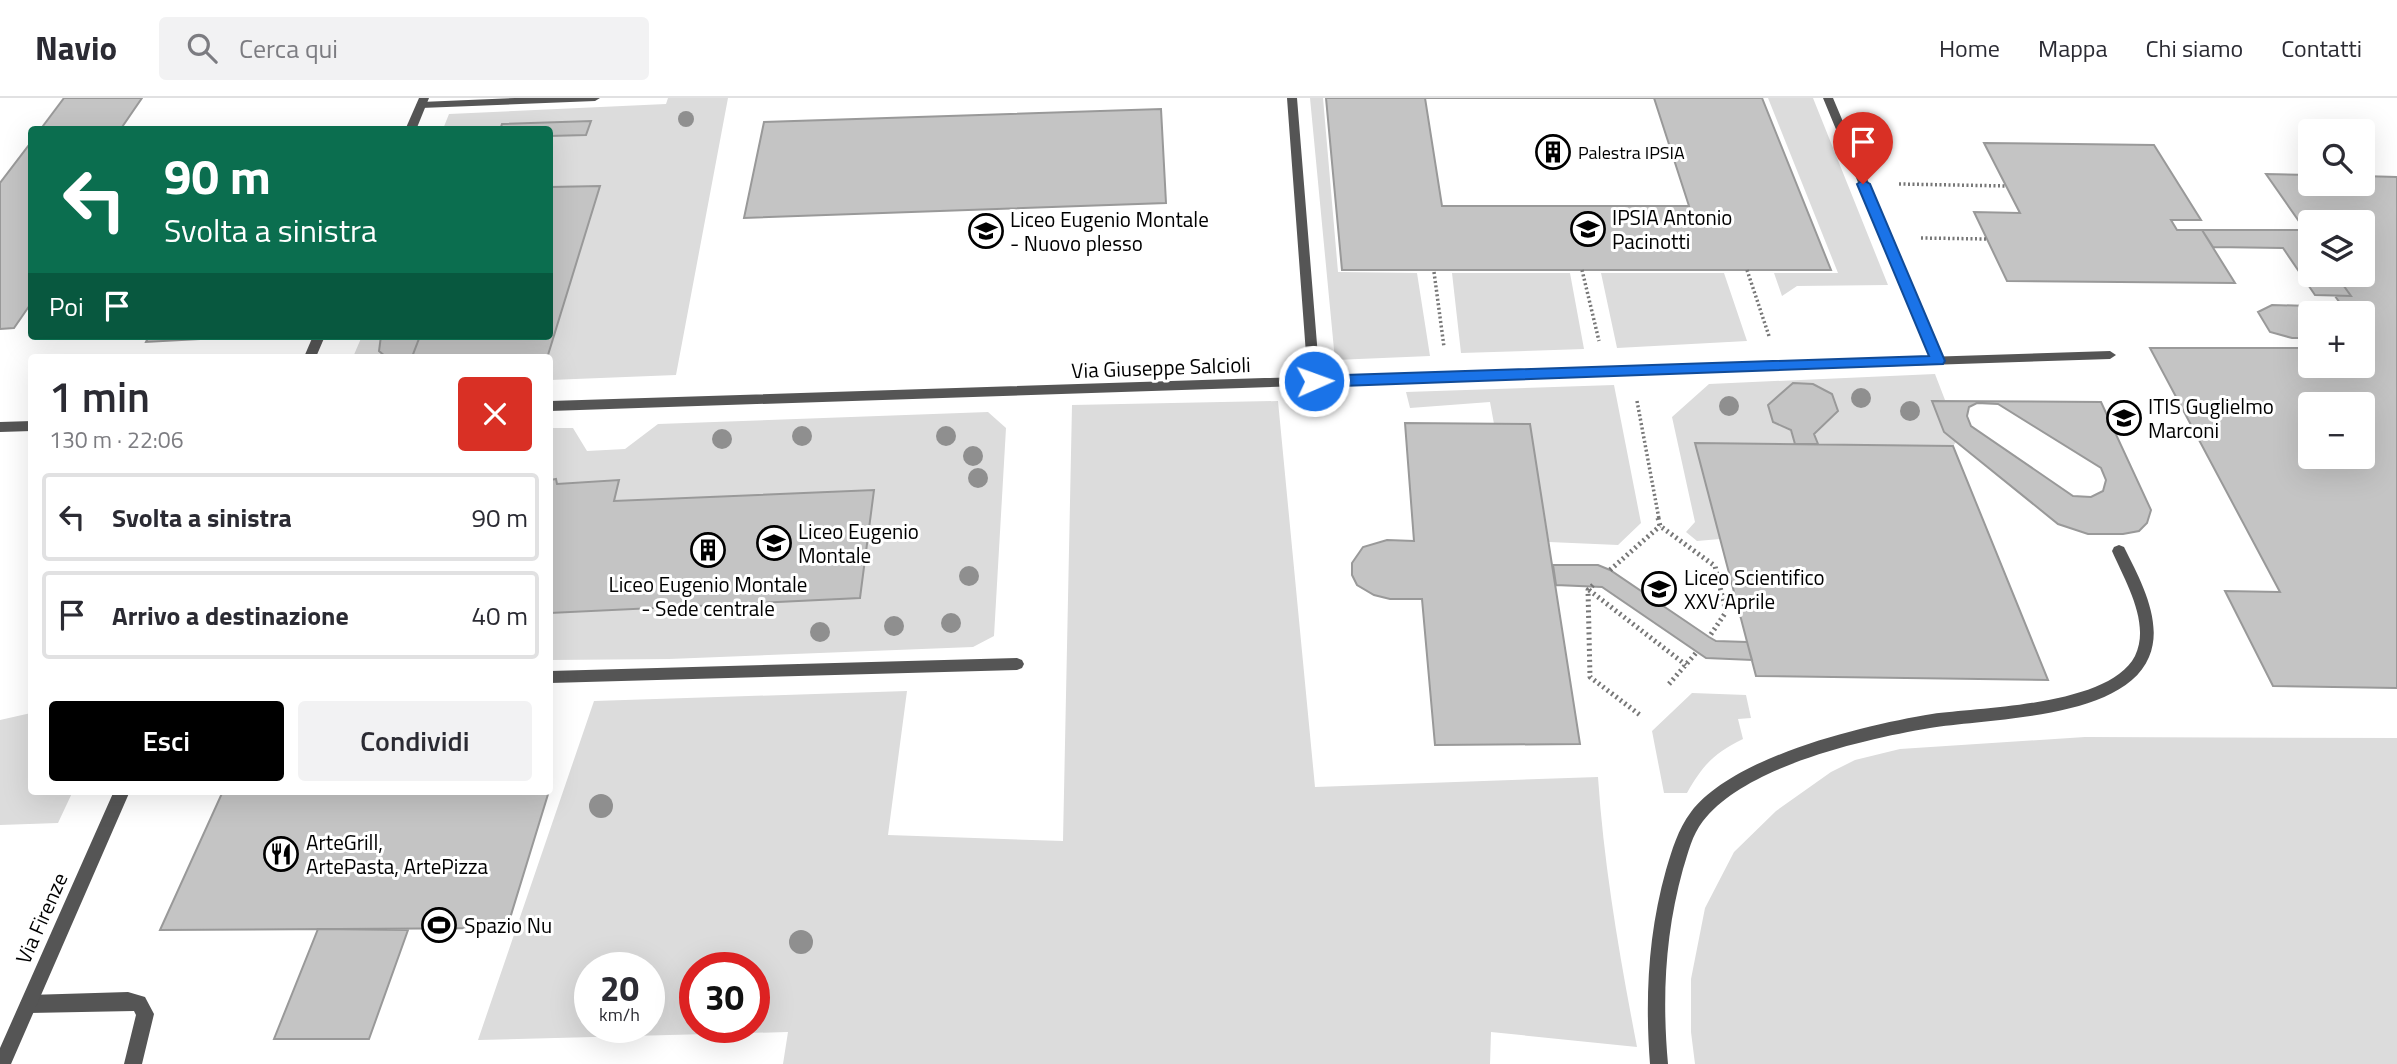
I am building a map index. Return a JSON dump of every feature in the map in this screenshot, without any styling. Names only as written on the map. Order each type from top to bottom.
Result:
[{"type":"street","points":[[412,126],[423,102],[596,98]]},
{"type":"street","points":[[1292,98],[1314,381]]},
{"type":"street","points":[[1828,98],[1938,361]]},
{"type":"street","name":"Via Giuseppe Salcioli","points":[[553,407],[2110,355]]},
{"type":"street","points":[[0,427],[28,426]]},
{"type":"street","points":[[1659,1064],[1656,962],[1660,928],[1685,836],[1701,810],[1725,790],[1746,778],[1811,751],[1865,735],[1932,721],[2058,704],[2114,685],[2135,669],[2146,645],[2147,626],[2141,601],[2119,551]]},
{"type":"street","points":[[553,677],[1017,664]]},
{"type":"street","name":"Via Firenze","points":[[2,1064],[120,795]]},
{"type":"street","points":[[29,1004],[139,1003],[145,1014],[133,1064]]},
{"type":"path","points":[[1863,184],[2007,186]]},
{"type":"path","points":[[1886,238],[1987,239]]},
{"type":"path","points":[[1582,270],[1606,372]]},
{"type":"path","points":[[1747,270],[1780,366]]},
{"type":"path","points":[[1434,272],[1448,377]]},
{"type":"path","points":[[1631,370],[1660,526],[1716,566],[1726,612],[1709,637]]},
{"type":"path","points":[[1611,570],[1660,526]]},
{"type":"path","points":[[1593,585],[1588,590],[1590,677],[1640,715]]},
{"type":"path","points":[[1588,590],[1686,665]]},
{"type":"path","points":[[1669,684],[1696,653]]},
{"type":"shaded area","points":[[668,98],[728,98],[676,375],[553,380],[553,354],[354,354],[360,340],[553,340],[553,126],[444,126],[449,114],[666,104]]},
{"type":"shaded area","points":[[1310,98],[1323,98],[1338,272],[1417,273],[1430,356],[1335,360]]},
{"type":"shaded area","points":[[1768,98],[1813,98],[1888,285],[1797,286],[1782,296],[1774,273],[1838,273]]},
{"type":"shaded area","points":[[1452,273],[1570,273],[1584,349],[1461,353]]},
{"type":"shaded area","points":[[1601,273],[1724,273],[1747,341],[1617,348]]},
{"type":"shaded area","points":[[1935,374],[1945,400],[1932,401],[1944,432],[1956,442],[1953,446],[1818,444],[1814,434],[1838,411],[1832,395],[1813,384],[1793,383],[1768,405],[1773,422],[1791,430],[1795,444],[1695,443],[1720,539],[1697,541],[1686,532],[1695,522],[1672,417],[1709,384]]},
{"type":"shaded area","points":[[1614,385],[1641,523],[1618,545],[1549,542],[1530,425],[1494,424],[1490,402],[1410,408],[1406,392]]},
{"type":"shaded area","points":[[1278,401],[1315,787],[1598,777],[1613,913],[1637,1047],[1491,1032],[1490,1064],[783,1064],[788,1032],[770,1032],[770,952],[679,952],[679,1035],[665,1035],[665,952],[574,952],[574,1038],[478,1040],[594,701],[907,691],[888,835],[1063,841],[1072,405]]},
{"type":"shaded area","name":"Liceo Eugenio Montale","points":[[988,412],[1006,428],[994,636],[973,647],[669,659],[553,660],[553,428],[573,428],[587,451],[625,449],[658,424]]},
{"type":"shaded area","points":[[1692,693],[1746,695],[1751,718],[1738,719],[1743,739],[1710,761],[1687,793],[1664,793],[1652,731]]},
{"type":"shaded area","points":[[28,714],[28,795],[71,795],[58,823],[0,825],[0,720]]},
{"type":"shaded area","points":[[2085,737],[2397,738],[2397,1064],[1695,1064],[1691,1032],[1691,979],[1705,908],[1734,852],[1776,811],[1831,772],[1855,760],[1900,749]]},
{"type":"building","points":[[64,98],[142,98],[123,126],[43,126]]},
{"type":"building","name":"IPSIA Antonio Pacinotti","points":[[1326,98],[1762,98],[1831,270],[1342,270]]},
{"type":"building","name":"Palestra IPSIA","points":[[1425,98],[1654,98],[1689,206],[1442,206]]},
{"type":"building","points":[[1161,109],[1166,203],[744,218],[764,122]]},
{"type":"building","points":[[591,121],[586,135],[553,136],[553,126],[501,126]]},
{"type":"building","points":[[1984,143],[2154,145],[2201,220],[2171,220],[2177,230],[2202,230],[2235,283],[2007,281],[1974,212],[2020,213]]},
{"type":"building","points":[[28,146],[28,308],[14,328],[0,329],[0,183]]},
{"type":"building","points":[[2266,174],[2298,175],[2298,196],[2375,196],[2375,176],[2397,177],[2397,688],[2273,686],[2225,591],[2280,592],[2150,348],[2298,348],[2298,378],[2375,378],[2375,301],[2339,301],[2335,296],[2351,296],[2345,287],[2375,287],[2375,210],[2298,210],[2298,220]]},
{"type":"building","points":[[600,186],[553,339],[553,187]]},
{"type":"building","points":[[2202,230],[2298,230],[2298,270],[2283,248],[2213,247]]},
{"type":"building","points":[[2310,287],[2345,287],[2351,296],[2315,295]]},
{"type":"building","points":[[2272,305],[2298,306],[2298,338],[2270,332],[2258,312]]},
{"type":"building","points":[[147,340],[183,340],[146,342]]},
{"type":"building","points":[[380,340],[418,340],[413,354],[382,354],[379,351]]},
{"type":"building","points":[[418,340],[553,340],[548,354],[413,354]]},
{"type":"building","points":[[1793,383],[1813,384],[1832,394],[1838,411],[1814,434],[1818,444],[1795,444],[1791,430],[1773,422],[1768,405]]},
{"type":"building","points":[[1932,401],[2101,402],[2151,510],[2147,523],[2139,531],[2123,534],[2088,534],[2058,524],[1944,432]]},
{"type":"building","points":[[1977,403],[1998,404],[2101,468],[2106,480],[2103,491],[2091,497],[2073,496],[1971,426],[1967,416],[1969,407]]},
{"type":"building","points":[[1405,423],[1530,424],[1580,744],[1435,745],[1422,599],[1390,599],[1374,595],[1357,585],[1352,575],[1352,563],[1363,547],[1387,540],[1414,541]]},
{"type":"building","points":[[1695,443],[1953,446],[2048,680],[1756,676]]},
{"type":"building","name":"Liceo Eugenio Montale - Sede centrale","points":[[556,479],[557,484],[619,480],[614,501],[874,490],[860,598],[553,613],[553,480]]},
{"type":"building","points":[[1553,565],[1598,565],[1610,570],[1716,641],[1747,642],[1752,660],[1706,658],[1602,587],[1556,585]]},
{"type":"building","points":[[221,795],[548,795],[507,928],[160,930]]},
{"type":"building","points":[[318,929],[408,930],[369,1039],[274,1039]]},
{"type":"place","name":"Palestra IPSIA","points":[[1553,152]]},
{"type":"place","name":"IPSIA Antonio Pacinotti","points":[[1588,229]]},
{"type":"place","name":"Liceo Eugenio Montale - Nuovo plesso","points":[[986,231]]},
{"type":"place","name":"ITIS Guglielmo Marconi","points":[[2124,418]]},
{"type":"place","name":"Liceo Eugenio Montale","points":[[774,543]]},
{"type":"place","name":"Liceo Eugenio Montale - Sede centrale","points":[[708,550]]},
{"type":"place","name":"Liceo Scientifico XXV Aprile","points":[[1659,589]]},
{"type":"place","name":"ArteGrill, ArtePasta, ArtePizza","points":[[281,854]]},
{"type":"place","name":"Spazio Nu","points":[[439,925]]},
{"type":"route","points":[[1314,381],[1938,361],[1863,184]]}]
